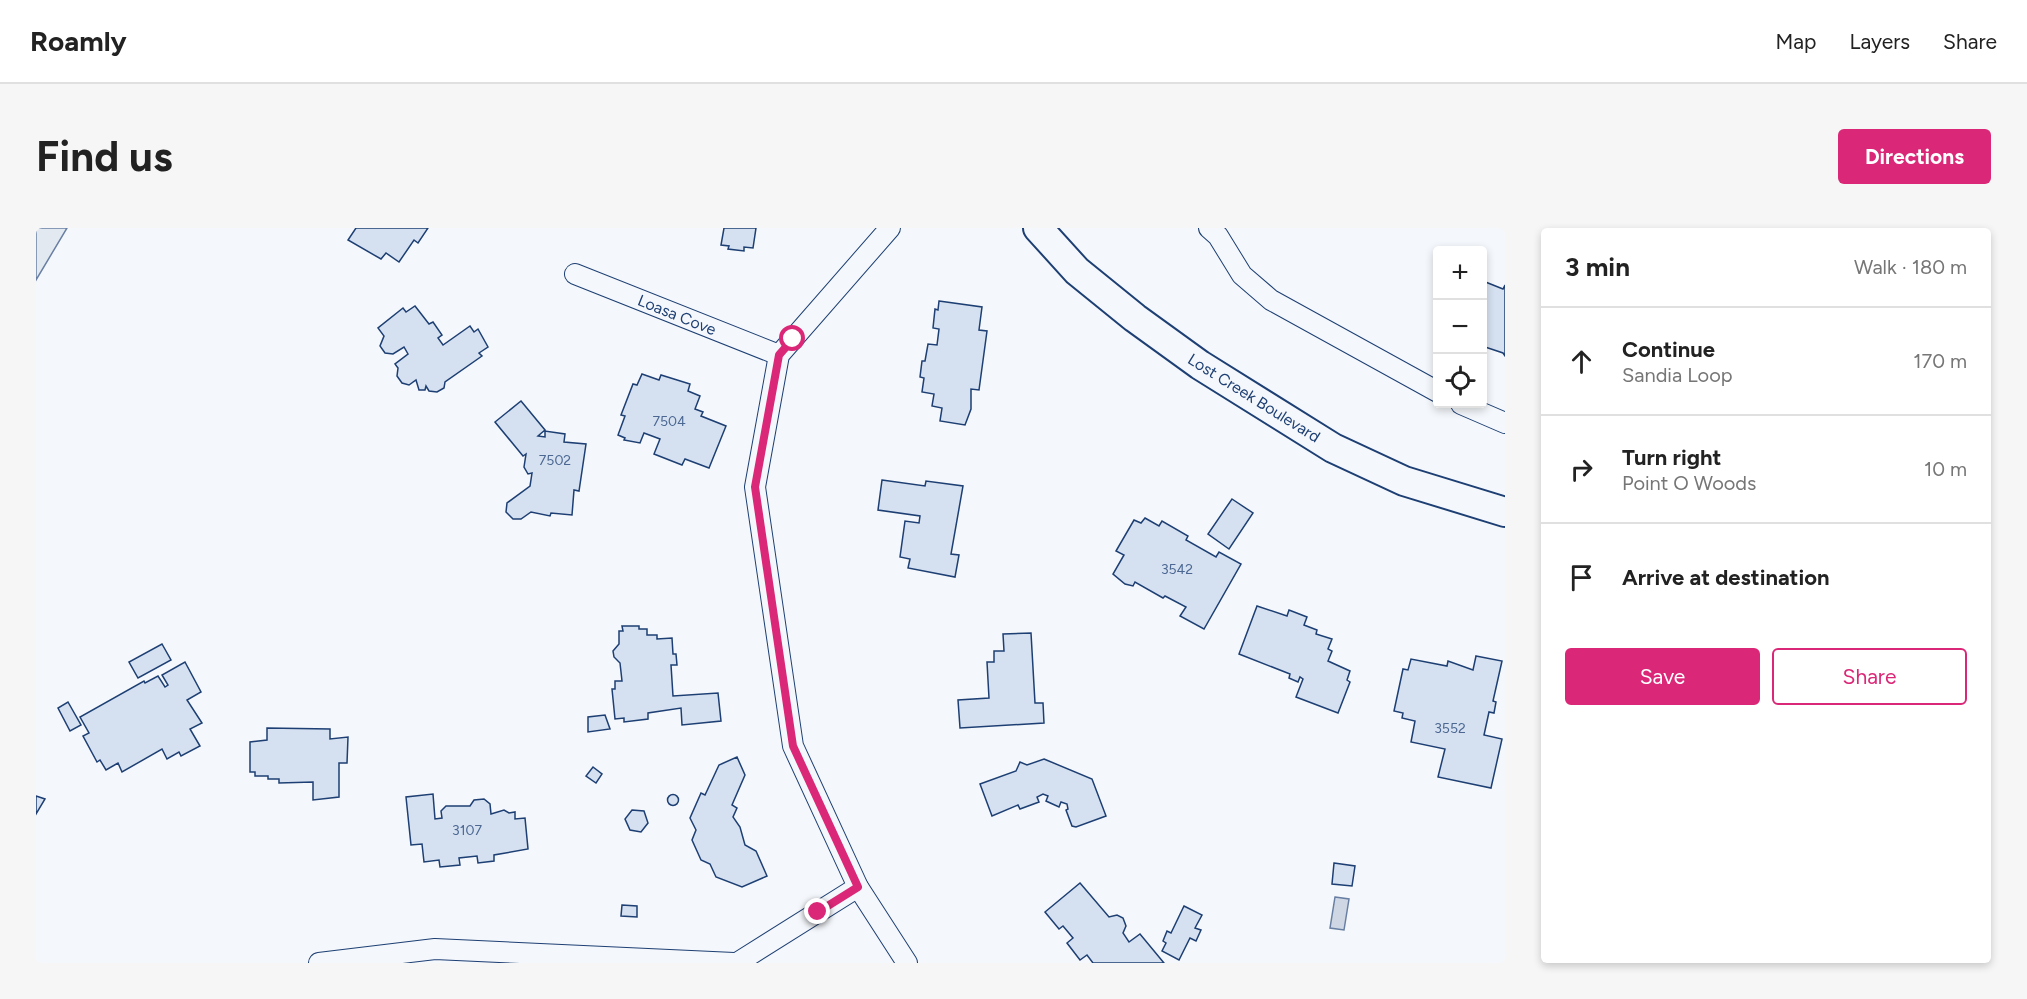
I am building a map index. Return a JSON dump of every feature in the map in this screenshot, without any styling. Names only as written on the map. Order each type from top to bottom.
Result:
[{"type":"street","points":[[891,228],[779,355],[755,487],[793,746],[858,887],[907,963]]},
{"type":"street","name":"Lost Creek Boulevard","points":[[1038,228],[1077,271],[1135,318],[1200,365],[1333,448],[1404,481],[1505,513]]},
{"type":"street","points":[[1209,228],[1218,236],[1242,274],[1271,300],[1433,390]]},
{"type":"street","name":"Loasa Cove","points":[[575,274],[779,355]]},
{"type":"street","points":[[1470,408],[1505,423]]},
{"type":"street","points":[[319,963],[435,949],[736,963],[858,887]]},
{"type":"shaded area","points":[[36,228],[67,228],[36,280]]},
{"type":"shaded area","points":[[1335,897],[1349,899],[1344,930],[1330,928]]},
{"type":"building","points":[[356,228],[428,228],[418,243],[414,240],[399,262],[386,253],[381,259],[348,240]]},
{"type":"building","points":[[724,228],[756,228],[753,248],[744,247],[744,251],[728,249],[729,246],[721,245]]},
{"type":"building","points":[[1487,283],[1503,289],[1505,285],[1505,356],[1503,353],[1487,348]]},
{"type":"building","points":[[939,301],[982,307],[979,330],[987,331],[979,390],[971,389],[971,409],[965,425],[940,421],[942,408],[932,406],[934,394],[922,392],[924,378],[920,377],[922,361],[925,361],[928,344],[937,345],[939,329],[933,328],[935,309],[938,310]]},
{"type":"building","points":[[415,306],[429,324],[433,322],[442,335],[438,338],[443,345],[470,326],[474,332],[478,329],[488,347],[479,353],[482,356],[445,382],[444,388],[437,392],[429,391],[426,386],[425,390],[419,390],[416,380],[409,385],[402,383],[397,376],[398,368],[395,364],[408,354],[404,347],[393,354],[385,353],[380,346],[384,336],[378,328],[403,308],[406,312]]},
{"type":"building","points":[[642,374],[659,380],[661,375],[690,384],[688,391],[700,396],[695,409],[703,412],[701,416],[726,426],[709,468],[685,459],[682,465],[654,454],[660,439],[644,433],[640,443],[624,440],[625,438],[618,435],[625,416],[621,415],[633,384],[637,385]]},
{"type":"building","points":[[521,401],[545,430],[538,436],[545,437],[545,431],[565,434],[564,442],[586,444],[579,491],[574,490],[572,515],[551,513],[550,516],[531,512],[521,519],[513,519],[506,512],[507,503],[530,486],[532,473],[528,474],[524,467],[526,454],[523,456],[495,422]]},
{"type":"building","points":[[882,480],[925,486],[926,481],[963,486],[951,554],[959,555],[955,577],[908,568],[910,559],[900,557],[905,521],[919,523],[920,516],[878,510]]},
{"type":"building","points":[[1232,499],[1253,513],[1229,549],[1208,534]]},
{"type":"building","points":[[1145,518],[1159,526],[1162,521],[1188,536],[1186,540],[1216,557],[1219,552],[1241,564],[1204,629],[1180,616],[1186,607],[1165,596],[1163,598],[1135,582],[1133,586],[1125,584],[1113,574],[1124,555],[1116,551],[1134,520],[1141,523]]},
{"type":"building","points":[[1257,606],[1287,616],[1289,610],[1307,617],[1304,625],[1317,630],[1316,634],[1332,639],[1328,649],[1332,651],[1328,661],[1350,671],[1347,680],[1350,682],[1338,713],[1296,697],[1303,679],[1300,677],[1298,682],[1289,678],[1290,674],[1239,654]]},
{"type":"building","points":[[622,626],[639,626],[639,629],[647,629],[647,635],[657,635],[657,639],[672,638],[673,654],[676,654],[677,665],[671,665],[673,696],[718,693],[721,721],[682,725],[681,708],[648,713],[648,719],[624,722],[624,718],[615,719],[612,689],[615,689],[615,681],[622,681],[620,663],[614,657],[613,651],[619,644],[619,631],[623,631]]},
{"type":"building","points":[[1031,633],[1035,703],[1043,703],[1044,723],[960,728],[958,700],[989,698],[987,662],[994,662],[994,651],[1004,651],[1003,634]]},
{"type":"building","points":[[162,644],[171,660],[138,678],[129,662]]},
{"type":"building","points":[[1476,656],[1502,661],[1493,701],[1496,702],[1494,713],[1489,712],[1484,735],[1502,739],[1491,788],[1438,777],[1445,749],[1411,742],[1415,721],[1402,718],[1403,713],[1394,711],[1403,669],[1408,670],[1411,659],[1447,666],[1448,661],[1473,670]]},
{"type":"building","points":[[185,662],[201,692],[187,700],[202,723],[190,729],[200,746],[181,756],[179,752],[167,759],[162,749],[122,772],[118,763],[106,770],[100,760],[97,762],[83,736],[89,733],[80,717],[144,681],[145,683],[158,676],[165,687],[168,685],[162,675]]},
{"type":"building","points":[[68,702],[81,725],[70,731],[58,708]]},
{"type":"building","points":[[605,715],[610,729],[588,732],[588,717]]},
{"type":"building","points":[[267,728],[330,729],[330,739],[348,737],[347,763],[339,763],[339,797],[313,800],[313,782],[279,783],[279,779],[255,776],[255,772],[250,772],[250,742],[267,740]]},
{"type":"building","points":[[737,757],[745,775],[732,805],[737,808],[733,817],[740,827],[745,845],[756,851],[767,876],[742,887],[716,877],[710,864],[701,860],[692,840],[696,830],[690,818],[701,793],[705,795],[719,765]]},
{"type":"building","points":[[1044,759],[1092,779],[1106,816],[1076,827],[1072,826],[1066,810],[1068,809],[1067,804],[1061,802],[1059,807],[1046,801],[1048,796],[1043,794],[1037,797],[1039,802],[1020,809],[1018,805],[992,816],[980,784],[1016,771],[1020,762],[1027,765]]},
{"type":"building","points":[[593,767],[602,774],[596,783],[586,776]]},
{"type":"building","points":[[433,794],[435,819],[442,818],[441,811],[446,806],[470,806],[474,800],[484,799],[490,804],[491,814],[504,810],[509,813],[515,812],[515,819],[525,818],[528,849],[494,855],[494,861],[478,863],[477,856],[459,858],[460,865],[440,867],[439,860],[424,862],[422,844],[411,845],[406,797]]},
{"type":"building","points":[[673,794],[679,800],[673,806],[667,800]]},
{"type":"building","points":[[36,796],[45,799],[36,814]]},
{"type":"building","points":[[632,810],[644,811],[648,823],[641,832],[630,830],[625,819]]},
{"type":"building","points":[[1334,863],[1355,866],[1352,886],[1332,884]]},
{"type":"building","points":[[1080,883],[1109,917],[1117,915],[1123,918],[1126,926],[1123,933],[1129,942],[1140,934],[1164,963],[1093,963],[1087,955],[1080,960],[1067,943],[1073,938],[1063,926],[1059,929],[1045,912]]},
{"type":"building","points":[[622,905],[637,906],[637,917],[621,916]]},
{"type":"building","points":[[1184,906],[1202,915],[1195,928],[1201,930],[1196,941],[1190,938],[1179,960],[1162,951],[1166,943],[1163,941],[1167,931],[1171,933]]},
{"type":"route","points":[[793,339],[779,355],[755,487],[793,746],[858,887],[818,912]]}]
